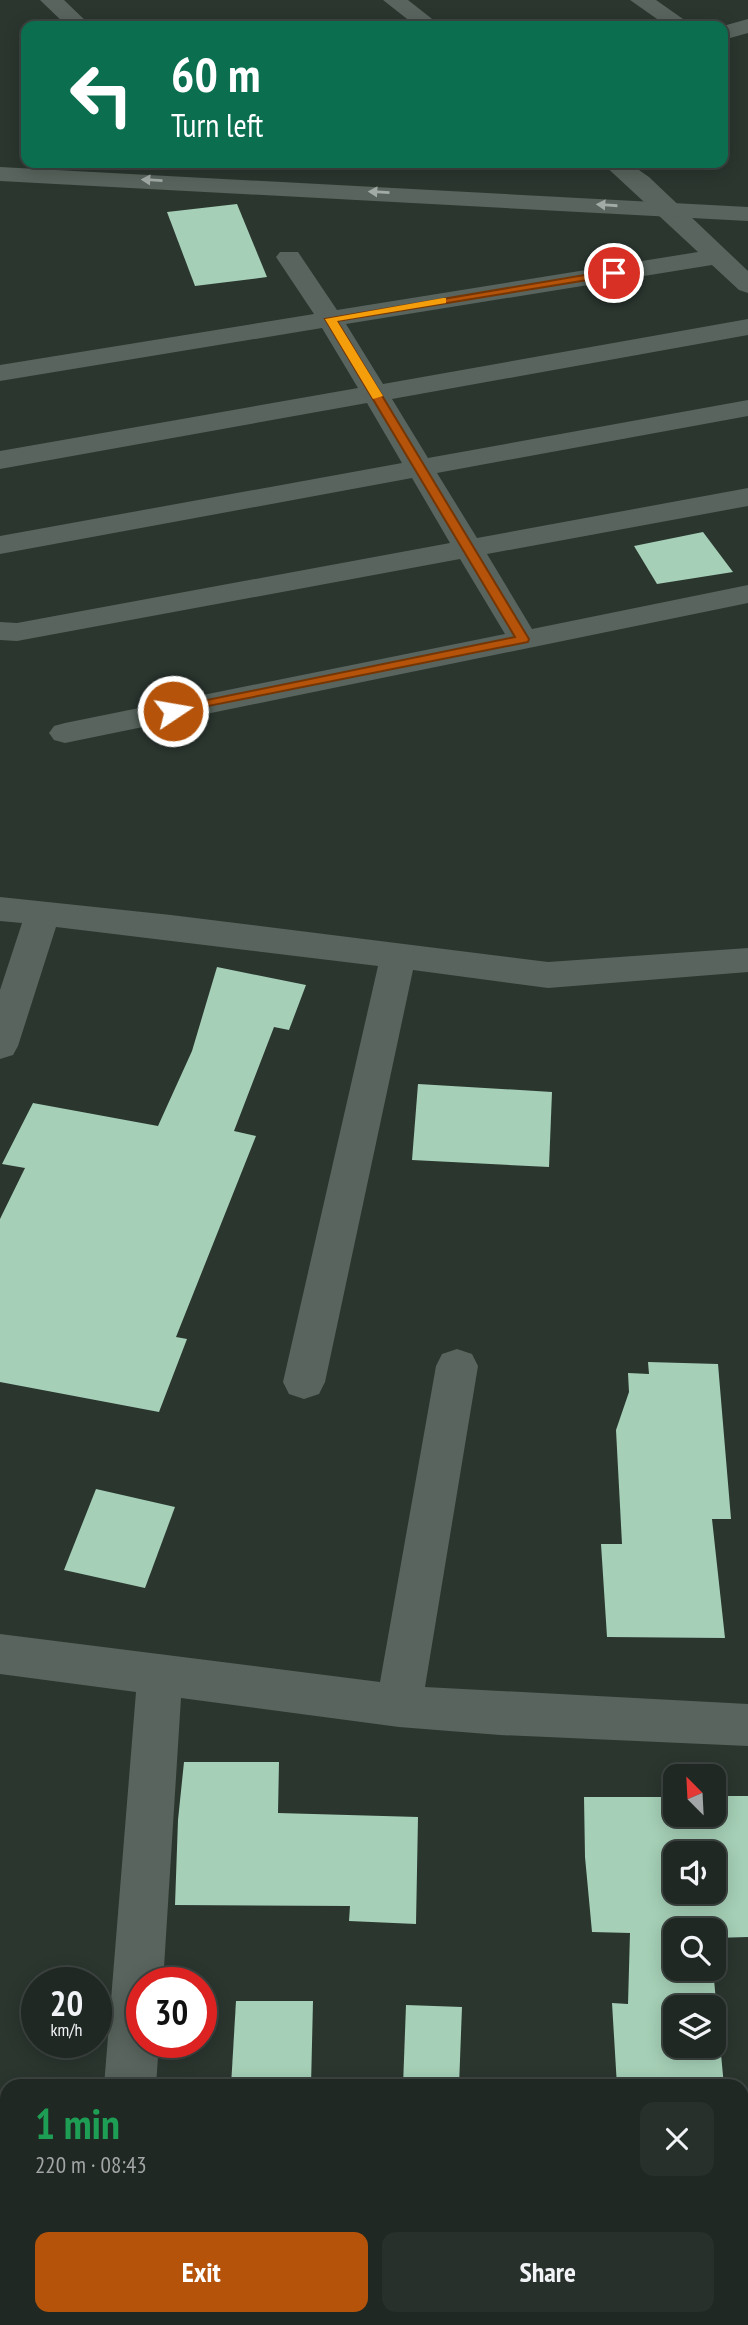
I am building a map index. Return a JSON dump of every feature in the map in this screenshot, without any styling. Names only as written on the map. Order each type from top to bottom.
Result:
[{"type":"street","points":[[51,0],[74,21]]},
{"type":"street","points":[[394,0],[423,21]]},
{"type":"street","points":[[641,0],[674,21]]},
{"type":"street","points":[[728,32],[748,26]]},
{"type":"street","points":[[606,172],[640,182],[680,184]]},
{"type":"street","points":[[0,174],[748,214]]},
{"type":"street","points":[[640,182],[748,285]]},
{"type":"street","points":[[0,373],[718,256]]},
{"type":"street","points":[[289,257],[330,319],[523,639]]},
{"type":"street","points":[[0,460],[374,391],[748,327]]},
{"type":"street","points":[[0,545],[748,408]]},
{"type":"street","points":[[0,631],[17,632],[748,497]]},
{"type":"street","points":[[65,733],[748,594]]},
{"type":"street","points":[[0,909],[548,975],[748,960]]},
{"type":"street","points":[[0,1046],[43,913]]},
{"type":"street","points":[[304,1382],[398,955]]},
{"type":"street","points":[[399,1706],[457,1366]]},
{"type":"street","points":[[0,1654],[399,1706],[500,1714],[748,1725]]},
{"type":"street","points":[[131,2079],[160,1675]]},
{"type":"building","points":[[237,204],[267,277],[195,286],[167,212]]},
{"type":"building","points":[[703,532],[733,572],[657,584],[634,546]]},
{"type":"building","points":[[217,967],[306,985],[289,1030],[274,1027],[234,1131],[256,1136],[176,1337],[187,1339],[159,1412],[0,1382],[0,1219],[25,1168],[2,1164],[33,1103],[158,1126],[192,1051]]},
{"type":"building","points":[[418,1084],[552,1092],[549,1167],[412,1160]]},
{"type":"building","points":[[648,1362],[718,1364],[731,1519],[712,1519],[725,1638],[607,1637],[601,1544],[622,1544],[616,1430],[629,1392],[628,1373],[649,1374]]},
{"type":"building","points":[[96,1489],[175,1507],[145,1588],[64,1570]]},
{"type":"building","points":[[184,1762],[279,1762],[278,1813],[418,1817],[416,1924],[349,1921],[350,1906],[175,1905],[178,1820]]},
{"type":"building","points":[[726,1796],[748,1796],[748,1937],[726,1938],[726,1918],[663,1918],[663,1981],[714,1981],[715,1995],[663,1995],[663,2058],[721,2058],[723,2079],[617,2079],[612,2003],[628,2004],[630,1933],[592,1932],[585,1857],[584,1797],[663,1797],[663,1827],[726,1827]]},
{"type":"building","points":[[236,2001],[313,2001],[311,2079],[231,2079]]},
{"type":"building","points":[[406,2005],[462,2007],[459,2079],[403,2079]]},
{"type":"slow traffic","points":[[377,396],[330,319],[443,301]]},
{"type":"route","points":[[173,711],[523,639],[330,319],[614,273]]}]
